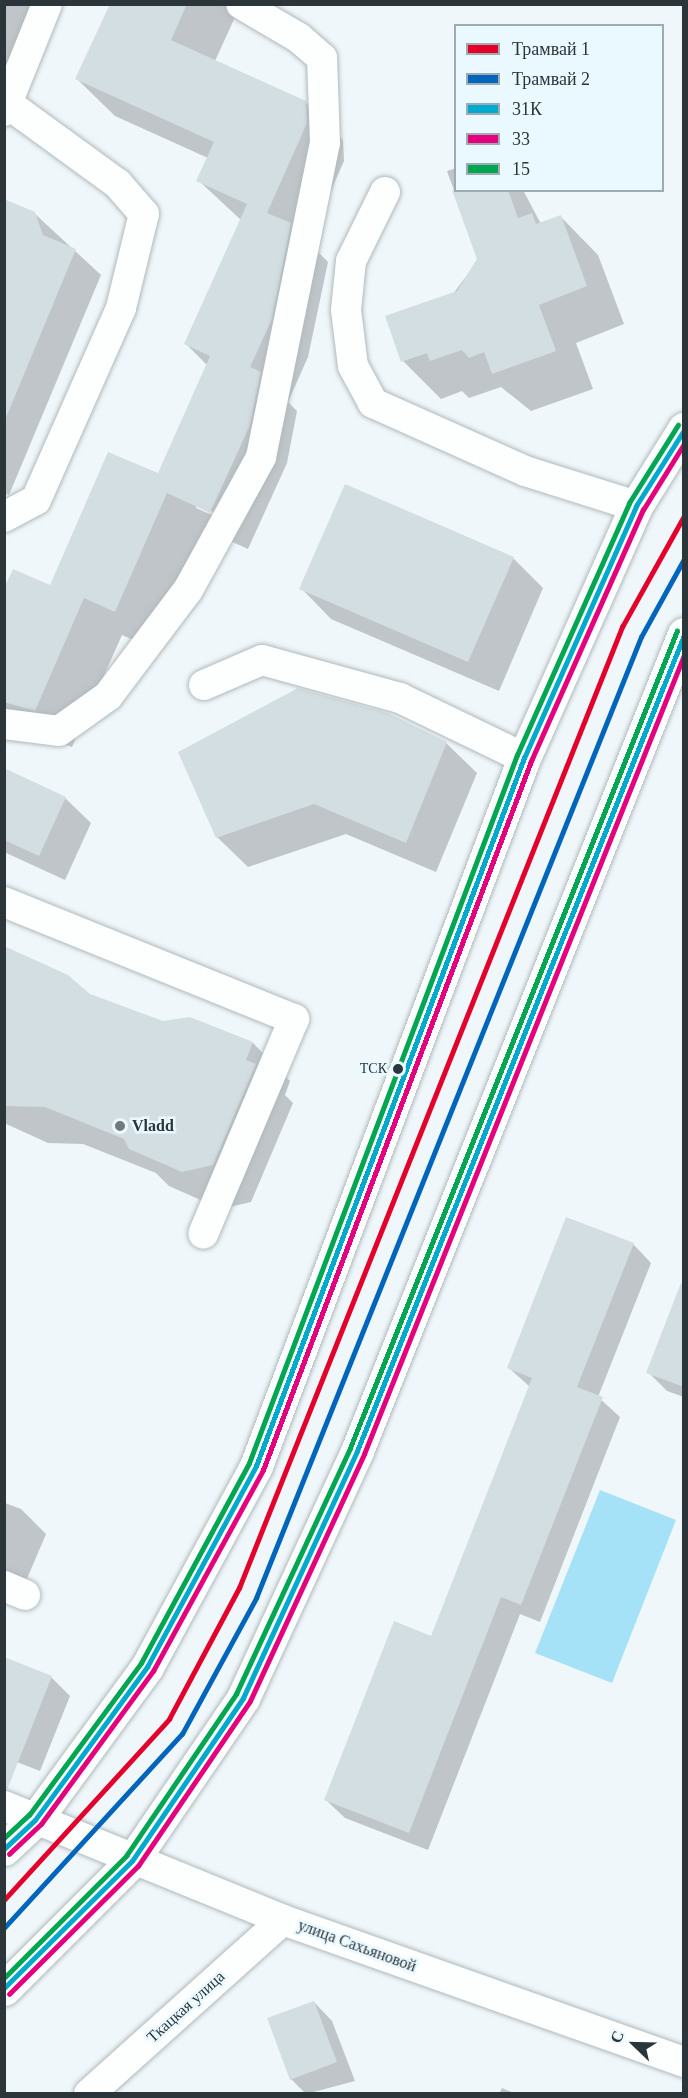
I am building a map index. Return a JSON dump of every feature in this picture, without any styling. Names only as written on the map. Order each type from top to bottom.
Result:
[{"type":"main road","points":[[4,1849],[35,1820],[147,1667],[256,1466],[524,758],[636,506],[684,429]]},
{"type":"main road","points":[[4,1989],[132,1861],[243,1698],[357,1451],[684,634]]},
{"type":"street","points":[[4,517],[36,500],[121,308],[144,214],[118,184],[6,108],[47,4]]},
{"type":"street","points":[[4,724],[59,732],[108,696],[188,590],[261,457],[325,143],[322,58],[299,38],[241,4]]},
{"type":"street","points":[[385,192],[351,261],[346,310],[353,366],[373,403],[525,471],[636,506]]},
{"type":"street","points":[[204,685],[262,660],[400,698],[524,758]]},
{"type":"street","points":[[4,902],[294,1019],[203,1234]]},
{"type":"street","name":"улица Сахьяновой","points":[[4,1806],[132,1861],[283,1920],[684,2062]]},
{"type":"street","name":"Ткацкая улица","points":[[89,2094],[283,1920]]},
{"type":"shaded area","points":[[600,1490],[676,1520],[612,1683],[535,1653]]},
{"type":"building","points":[[110,4],[187,4],[171,40],[306,101],[307,123],[267,213],[291,223],[272,319],[250,367],[261,372],[250,425],[210,513],[167,493],[115,612],[84,598],[35,711],[4,702],[4,588],[13,569],[50,585],[108,452],[158,473],[210,356],[184,344],[247,204],[196,181],[214,142],[75,79]]},
{"type":"building","points":[[452,190],[454,192],[509,192],[518,218],[532,213],[536,224],[561,215],[587,286],[539,305],[556,351],[492,374],[484,352],[469,358],[462,350],[430,361],[427,353],[401,362],[385,316],[457,291],[477,259]]},
{"type":"building","points":[[4,199],[35,212],[43,235],[76,249],[5,420]]},
{"type":"building","points":[[345,484],[514,557],[468,662],[299,589]]},
{"type":"building","points":[[298,688],[388,713],[447,742],[406,843],[314,804],[216,838],[178,752]]},
{"type":"building","points":[[4,768],[66,797],[39,856],[4,840]]},
{"type":"building","points":[[4,946],[68,975],[90,994],[163,1021],[190,1017],[253,1042],[246,1060],[256,1064],[213,1165],[182,1172],[129,1149],[124,1139],[45,1107],[4,1106]]},
{"type":"building","points":[[566,1217],[634,1243],[577,1387],[603,1397],[521,1605],[501,1597],[409,1833],[324,1800],[394,1621],[431,1636],[532,1378],[507,1368]]},
{"type":"building","points":[[681,1283],[684,1284],[684,1387],[646,1373]]},
{"type":"building","points":[[4,1657],[52,1676],[7,1790],[4,1789]]},
{"type":"building","points":[[314,2001],[337,2062],[290,2080],[267,2018]]},
{"type":"tram line","name":"1","points":[[4,1900],[169,1719],[239,1588],[622,627],[684,516]]},
{"type":"tram line","name":"2","points":[[4,1928],[182,1734],[256,1598],[641,637],[684,559]]},
{"type":"transit line","name":"15","points":[[4,1838],[29,1815],[141,1663],[249,1463],[517,755],[629,503],[678,425]]},
{"type":"transit line","name":"31К","points":[[4,1849],[35,1820],[147,1667],[256,1466],[524,758],[636,506],[684,430]]},
{"type":"transit line","name":"33","points":[[9,1854],[41,1824],[153,1671],[263,1470],[531,761],[643,510],[684,444]]},
{"type":"transit line","name":"15","points":[[4,1978],[126,1856],[236,1694],[350,1448],[677,631]]},
{"type":"transit line","name":"31К","points":[[4,1988],[132,1861],[243,1698],[357,1451],[684,635]]},
{"type":"transit line","name":"33","points":[[9,1994],[138,1866],[250,1701],[364,1454],[684,655]]},
{"type":"place","name":"ТСК","points":[[398,1069]]},
{"type":"place","name":"Vladd","points":[[120,1126]]}]
